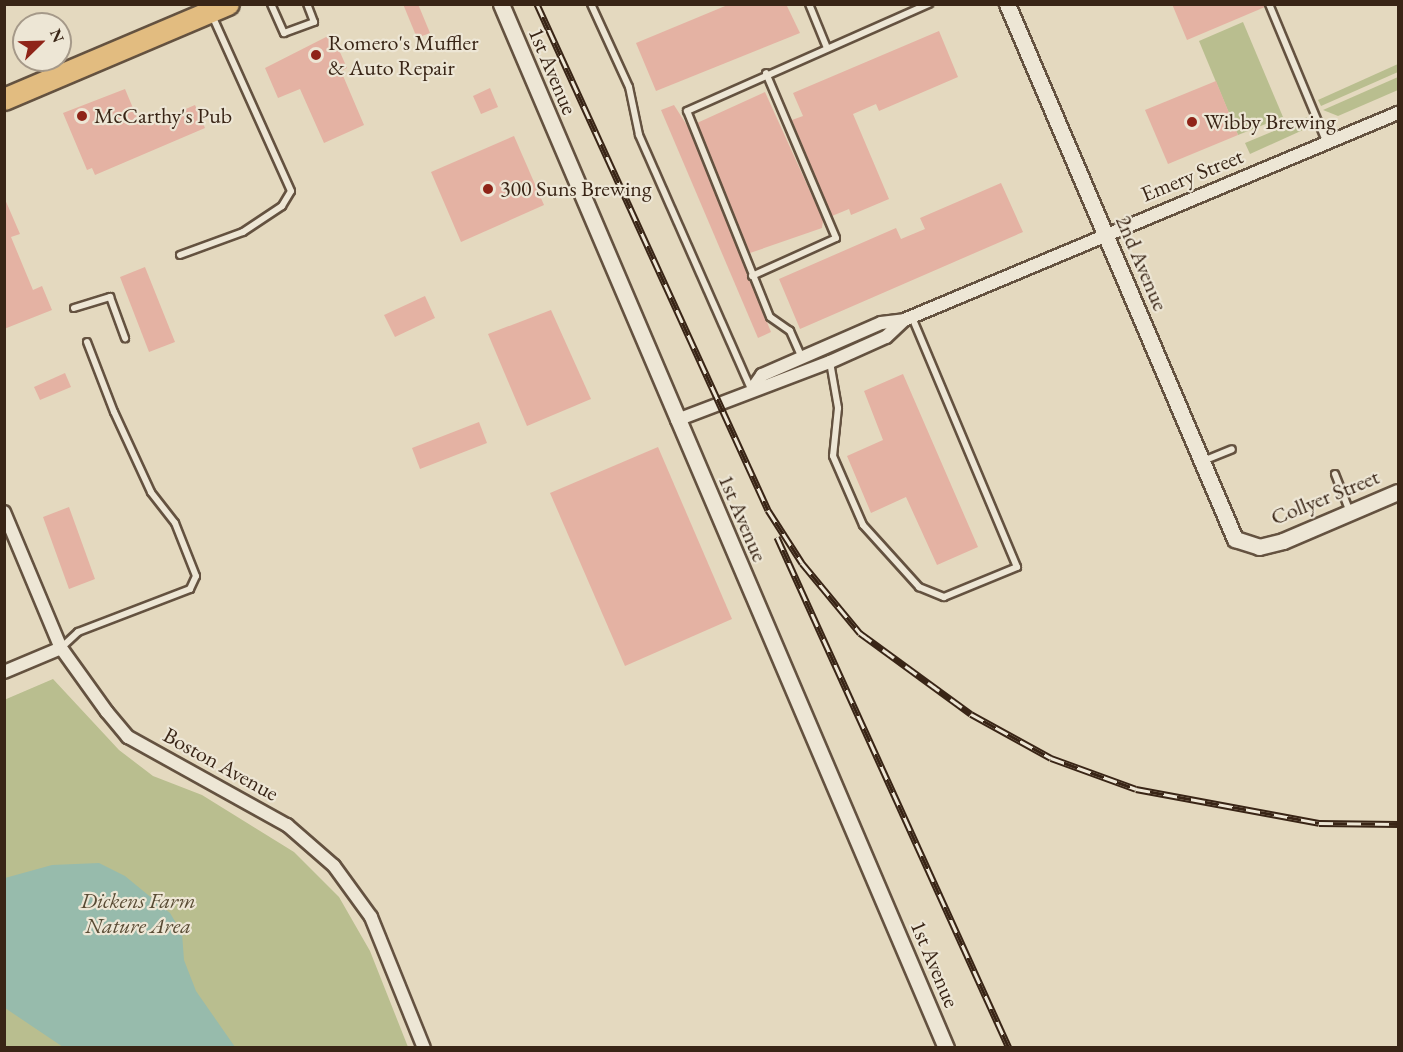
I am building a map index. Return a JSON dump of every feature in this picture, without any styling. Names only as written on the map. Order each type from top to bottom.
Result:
[{"type":"highway","points":[[4,99],[219,8]]},
{"type":"street","name":"1st Avenue","points":[[501,4],[946,1047]]},
{"type":"street","name":"2nd Avenue","points":[[1007,4],[1106,233],[1200,462],[1235,538]]},
{"type":"street","name":"Emery Street","points":[[752,388],[762,375],[881,323],[908,318],[1106,233],[1398,113]]},
{"type":"street","name":"Emery Street","points":[[677,420],[752,388],[768,389],[830,362],[886,337],[908,318]]},
{"type":"street","name":"Collyer Street","points":[[1235,538],[1259,547],[1350,513],[1398,492]]},
{"type":"street","name":"Boston Avenue","points":[[4,512],[61,648],[128,737],[287,825],[334,866],[371,917],[424,1047]]},
{"type":"street","points":[[4,672],[61,648]]},
{"type":"lane","points":[[271,4],[284,33],[314,22],[307,4]]},
{"type":"lane","points":[[591,4],[629,87],[639,135],[752,388]]},
{"type":"lane","points":[[808,4],[827,48]]},
{"type":"lane","points":[[802,358],[790,331],[770,317],[687,111],[766,73],[929,4]]},
{"type":"lane","points":[[1269,4],[1326,143]]},
{"type":"lane","points":[[180,255],[243,232],[282,206],[291,191],[219,8]]},
{"type":"lane","points":[[752,276],[836,238],[766,73]]},
{"type":"lane","points":[[74,308],[110,297],[124,338]]},
{"type":"lane","points":[[830,362],[838,408],[833,456],[863,525],[919,587],[944,597],[1017,567],[908,318]]},
{"type":"lane","points":[[61,648],[78,632],[190,589],[196,576],[175,523],[151,492],[114,412],[87,342]]},
{"type":"lane","points":[[1200,462],[1232,449]]},
{"type":"lane","points":[[1335,474],[1350,513]]},
{"type":"green space","points":[[1243,22],[1283,117],[1238,135],[1199,41]]},
{"type":"green space","points":[[1398,64],[1398,72],[1321,106],[1318,100]]},
{"type":"green space","points":[[1398,77],[1398,90],[1338,116],[1323,110]]},
{"type":"green space","points":[[1307,117],[1303,130],[1250,154],[1245,143]]},
{"type":"green space","name":"Dickens Farm Nature Area","points":[[53,679],[119,750],[153,776],[202,795],[294,852],[339,897],[370,951],[408,1047],[5,1047],[4,700]]},
{"type":"shaded area","points":[[99,863],[125,876],[170,913],[182,933],[184,960],[196,991],[235,1047],[63,1047],[5,1008],[5,878],[52,865]]},
{"type":"building","points":[[403,4],[418,4],[430,33],[417,38]]},
{"type":"building","points":[[730,4],[786,4],[800,33],[656,91],[636,43]]},
{"type":"building","points":[[1172,4],[1264,4],[1265,7],[1187,40]]},
{"type":"building","points":[[939,31],[958,77],[879,111],[876,104],[853,114],[889,199],[851,215],[849,209],[832,216],[792,120],[803,116],[793,93]]},
{"type":"building","points":[[332,34],[347,68],[341,71],[364,125],[324,143],[300,89],[278,98],[265,68]]},
{"type":"building","name":"Wibby Brewing","points":[[1216,81],[1238,135],[1168,164],[1145,110]]},
{"type":"building","points":[[490,88],[498,107],[481,114],[473,96]]},
{"type":"building","points":[[125,89],[138,120],[150,115],[153,123],[195,105],[205,128],[95,175],[92,168],[87,170],[63,113]]},
{"type":"building","points":[[765,92],[823,220],[822,228],[750,253],[697,123]]},
{"type":"building","points":[[674,105],[688,127],[771,332],[758,338],[661,110]]},
{"type":"building","name":"300 Suns Brewing","points":[[514,136],[544,205],[461,242],[431,172]]},
{"type":"building","points":[[1001,183],[1023,232],[800,329],[779,279],[896,228],[901,239],[925,229],[920,218]]},
{"type":"building","points":[[4,197],[20,234],[11,237],[33,290],[42,286],[52,310],[4,329]]},
{"type":"building","points":[[145,267],[175,342],[149,352],[120,277]]},
{"type":"building","points":[[425,296],[435,318],[395,337],[384,315]]},
{"type":"building","points":[[551,310],[591,399],[527,426],[488,334]]},
{"type":"building","points":[[65,373],[71,387],[40,400],[34,387]]},
{"type":"building","points":[[903,374],[978,547],[937,565],[906,497],[871,513],[847,456],[883,440],[864,391]]},
{"type":"building","points":[[479,422],[487,443],[420,469],[412,448]]},
{"type":"building","points":[[658,447],[732,619],[625,666],[550,493]]},
{"type":"building","points":[[69,507],[95,579],[69,589],[43,517]]},
{"type":"railway","points":[[537,4],[768,510],[802,563],[860,633],[971,714],[1051,758],[1136,789],[1319,823],[1398,824]]},
{"type":"railway","points":[[777,537],[1009,1048]]},
{"type":"place","name":"Romero's Muffler & Auto Repair","points":[[316,55]]},
{"type":"place","name":"McCarthy's Pub","points":[[82,116]]},
{"type":"place","name":"Wibby Brewing","points":[[1192,122]]},
{"type":"place","name":"300 Suns Brewing","points":[[488,189]]}]
